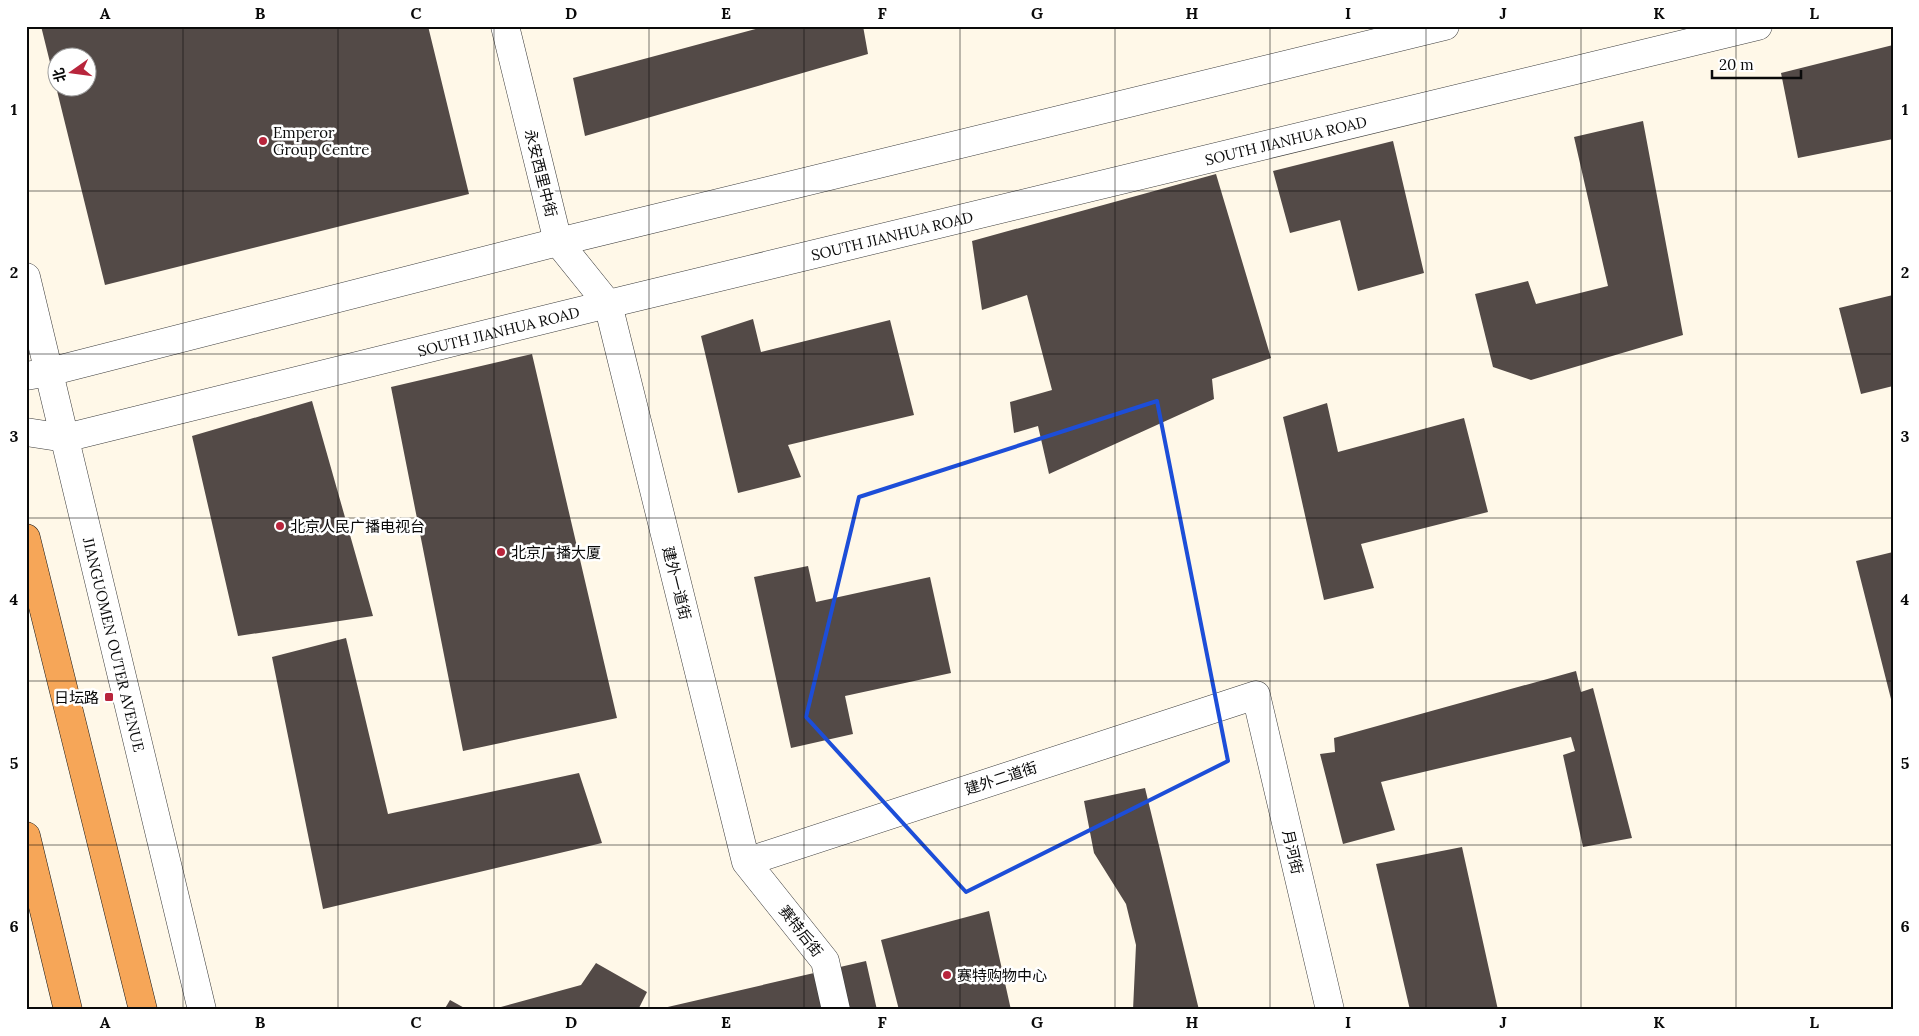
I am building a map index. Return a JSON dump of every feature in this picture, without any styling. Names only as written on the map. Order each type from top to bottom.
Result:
[{"type":"highway","points":[[26,538],[143,1010]]},
{"type":"highway","points":[[26,836],[68,1010]]},
{"type":"street","name":"永安西里中街","points":[[505,26],[558,242],[608,304]]},
{"type":"street","points":[[38,374],[558,242],[1445,26]]},
{"type":"street","name":"SOUTH JIANHUA ROAD","points":[[26,432],[65,438],[608,304],[1758,26]]},
{"type":"street","name":"JIANGUOMEN OUTER AVENUE","points":[[26,277],[38,374],[65,438],[202,1010]]},
{"type":"street","name":"建外一道街","points":[[608,304],[746,862]]},
{"type":"street","name":"建外二道街","points":[[746,862],[1256,695]]},
{"type":"street","name":"月河街","points":[[1256,695],[1330,1010]]},
{"type":"street","name":"赛特后街","points":[[746,862],[824,961],[836,1010]]},
{"type":"highlighted area","points":[[1157,401],[1228,761],[966,892],[806,717],[859,497]]},
{"type":"building","name":"Emperor Group Centre","points":[[41,26],[428,26],[469,194],[105,285],[59,98],[98,98],[98,48],[48,48],[48,54]]},
{"type":"building","points":[[767,26],[863,26],[868,54],[585,136],[573,78]]},
{"type":"building","points":[[1893,45],[1893,139],[1798,158],[1781,73]]},
{"type":"building","points":[[1643,121],[1683,335],[1531,380],[1493,367],[1475,294],[1528,281],[1536,304],[1608,286],[1574,137]]},
{"type":"building","points":[[1393,141],[1424,273],[1358,291],[1340,220],[1290,233],[1273,171]]},
{"type":"building","points":[[1216,174],[1271,358],[1212,379],[1214,399],[1049,474],[1038,426],[1014,433],[1010,402],[1052,390],[1027,295],[982,310],[972,241]]},
{"type":"building","points":[[1893,295],[1893,386],[1861,394],[1839,308]]},
{"type":"building","points":[[753,319],[761,352],[890,320],[914,415],[788,445],[801,477],[738,493],[701,336]]},
{"type":"building","name":"北京广播大厦","points":[[532,354],[617,718],[463,751],[391,387]]},
{"type":"building","name":"北京人民广播电视台","points":[[312,401],[373,616],[238,636],[192,436]]},
{"type":"building","points":[[1327,403],[1338,452],[1464,418],[1488,512],[1361,544],[1374,588],[1324,600],[1283,417]]},
{"type":"building","points":[[1893,552],[1893,703],[1892,703],[1856,561]]},
{"type":"building","points":[[808,566],[816,602],[930,577],[951,673],[845,696],[853,734],[791,748],[754,577]]},
{"type":"building","points":[[346,638],[388,814],[579,773],[602,843],[323,909],[272,657]]},
{"type":"building","points":[[1576,671],[1581,692],[1593,688],[1632,838],[1583,847],[1563,755],[1575,751],[1571,737],[1381,782],[1395,830],[1343,844],[1320,754],[1335,752],[1334,738]]},
{"type":"building","points":[[1145,788],[1199,1010],[1133,1010],[1136,945],[1126,904],[1094,853],[1084,801]]},
{"type":"building","points":[[1462,847],[1498,1010],[1410,1010],[1376,864]]},
{"type":"building","name":"赛特购物中心","points":[[989,911],[1011,1010],[899,1010],[881,940]]},
{"type":"building","points":[[866,961],[877,1010],[659,1010],[659,1009]]},
{"type":"building","points":[[596,963],[647,992],[638,1010],[490,1010],[581,985]]},
{"type":"building","points":[[450,1000],[468,1010],[444,1010]]},
{"type":"place","name":"Emperor Group Centre","points":[[263,141]]},
{"type":"place","name":"北京人民广播电视台","points":[[280,526]]},
{"type":"place","name":"北京广播大厦","points":[[501,552]]},
{"type":"place","name":"日坛路","points":[[109,697]]},
{"type":"place","name":"赛特购物中心","points":[[947,975]]}]
